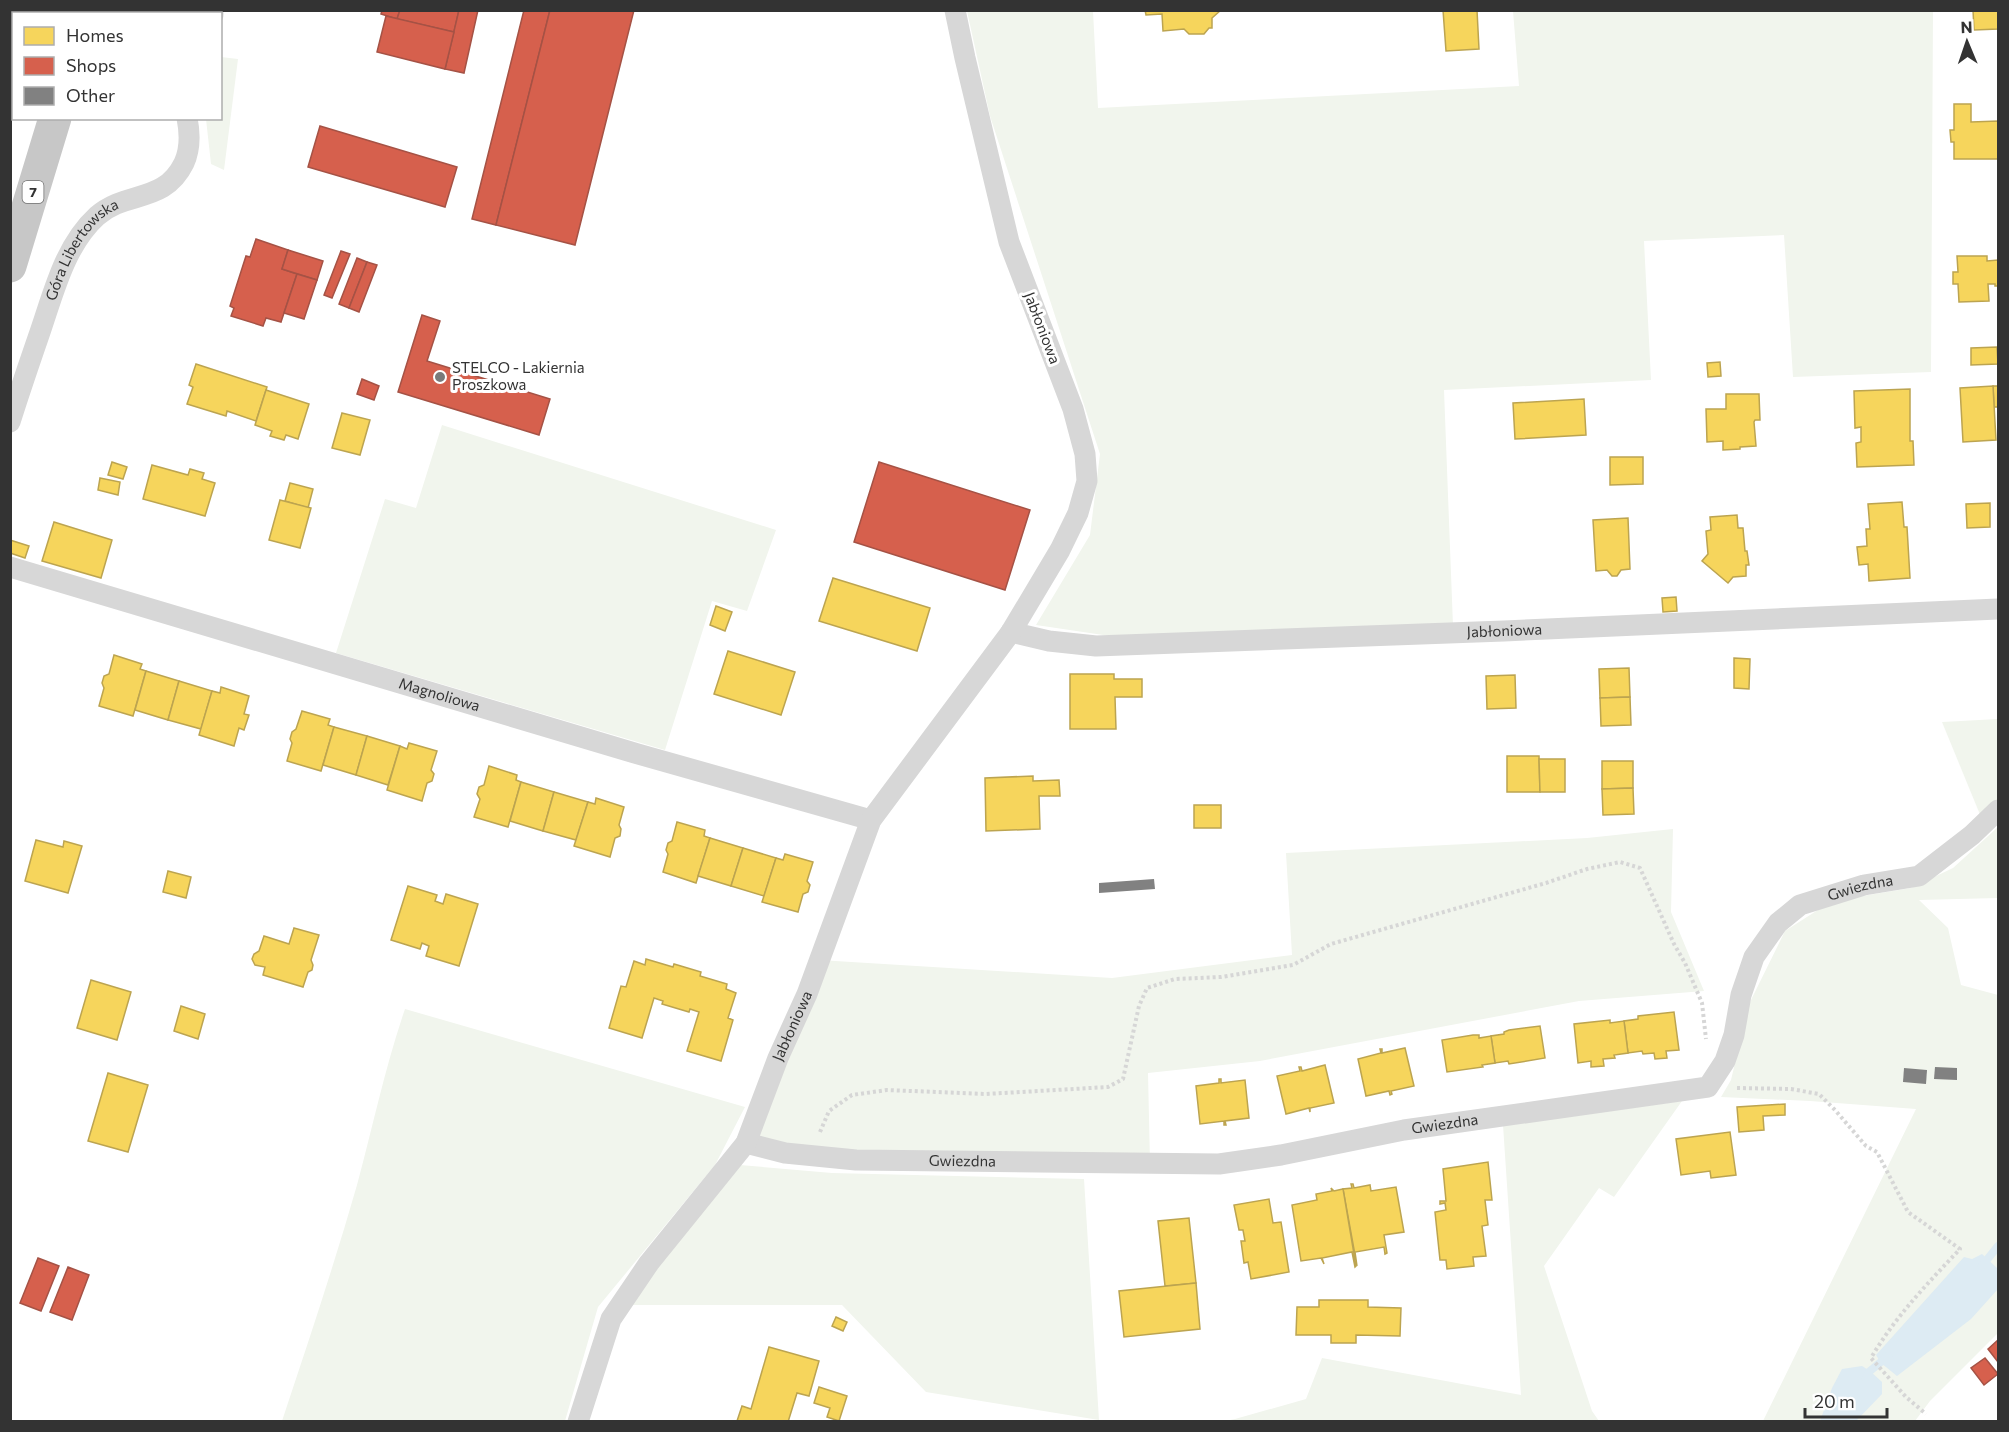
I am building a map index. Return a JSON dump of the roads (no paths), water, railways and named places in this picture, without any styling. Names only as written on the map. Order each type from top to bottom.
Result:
[{"type":"highway","name":"7","points":[[10,266],[54,120]]},
{"type":"street","name":"Jabłoniowa","points":[[578,1422],[611,1319],[649,1263],[746,1143],[778,1058],[807,994],[871,820],[1011,632],[1060,550],[1078,513],[1087,481],[1085,454],[1073,409],[1009,242],[955,10]]},
{"type":"street","name":"Góra Libertowska","points":[[10,422],[57,283],[75,244],[103,212],[120,203],[154,193],[177,177],[189,145],[187,120]]},
{"type":"street","name":"Magnoliowa","points":[[10,567],[627,751],[871,820]]},
{"type":"street","name":"Jabłoniowa","points":[[1011,632],[1049,641],[1096,646],[1516,631],[1998,609]]},
{"type":"street","name":"Gwiezdna","points":[[746,1143],[785,1153],[856,1160],[1219,1164],[1281,1155],[1404,1130],[1708,1087],[1725,1061],[1734,1035],[1741,995],[1754,957],[1778,923],[1800,905],[1864,885],[1919,876],[1972,835],[1998,810]]},
{"type":"waterway","points":[[1982,1266],[1998,1246]]},
{"type":"waterway","points":[[1866,1378],[1870,1371],[1888,1356]]},
{"type":"place","name":"STELCO - Lakiernia Proszkowa","points":[[440,377]]}]
